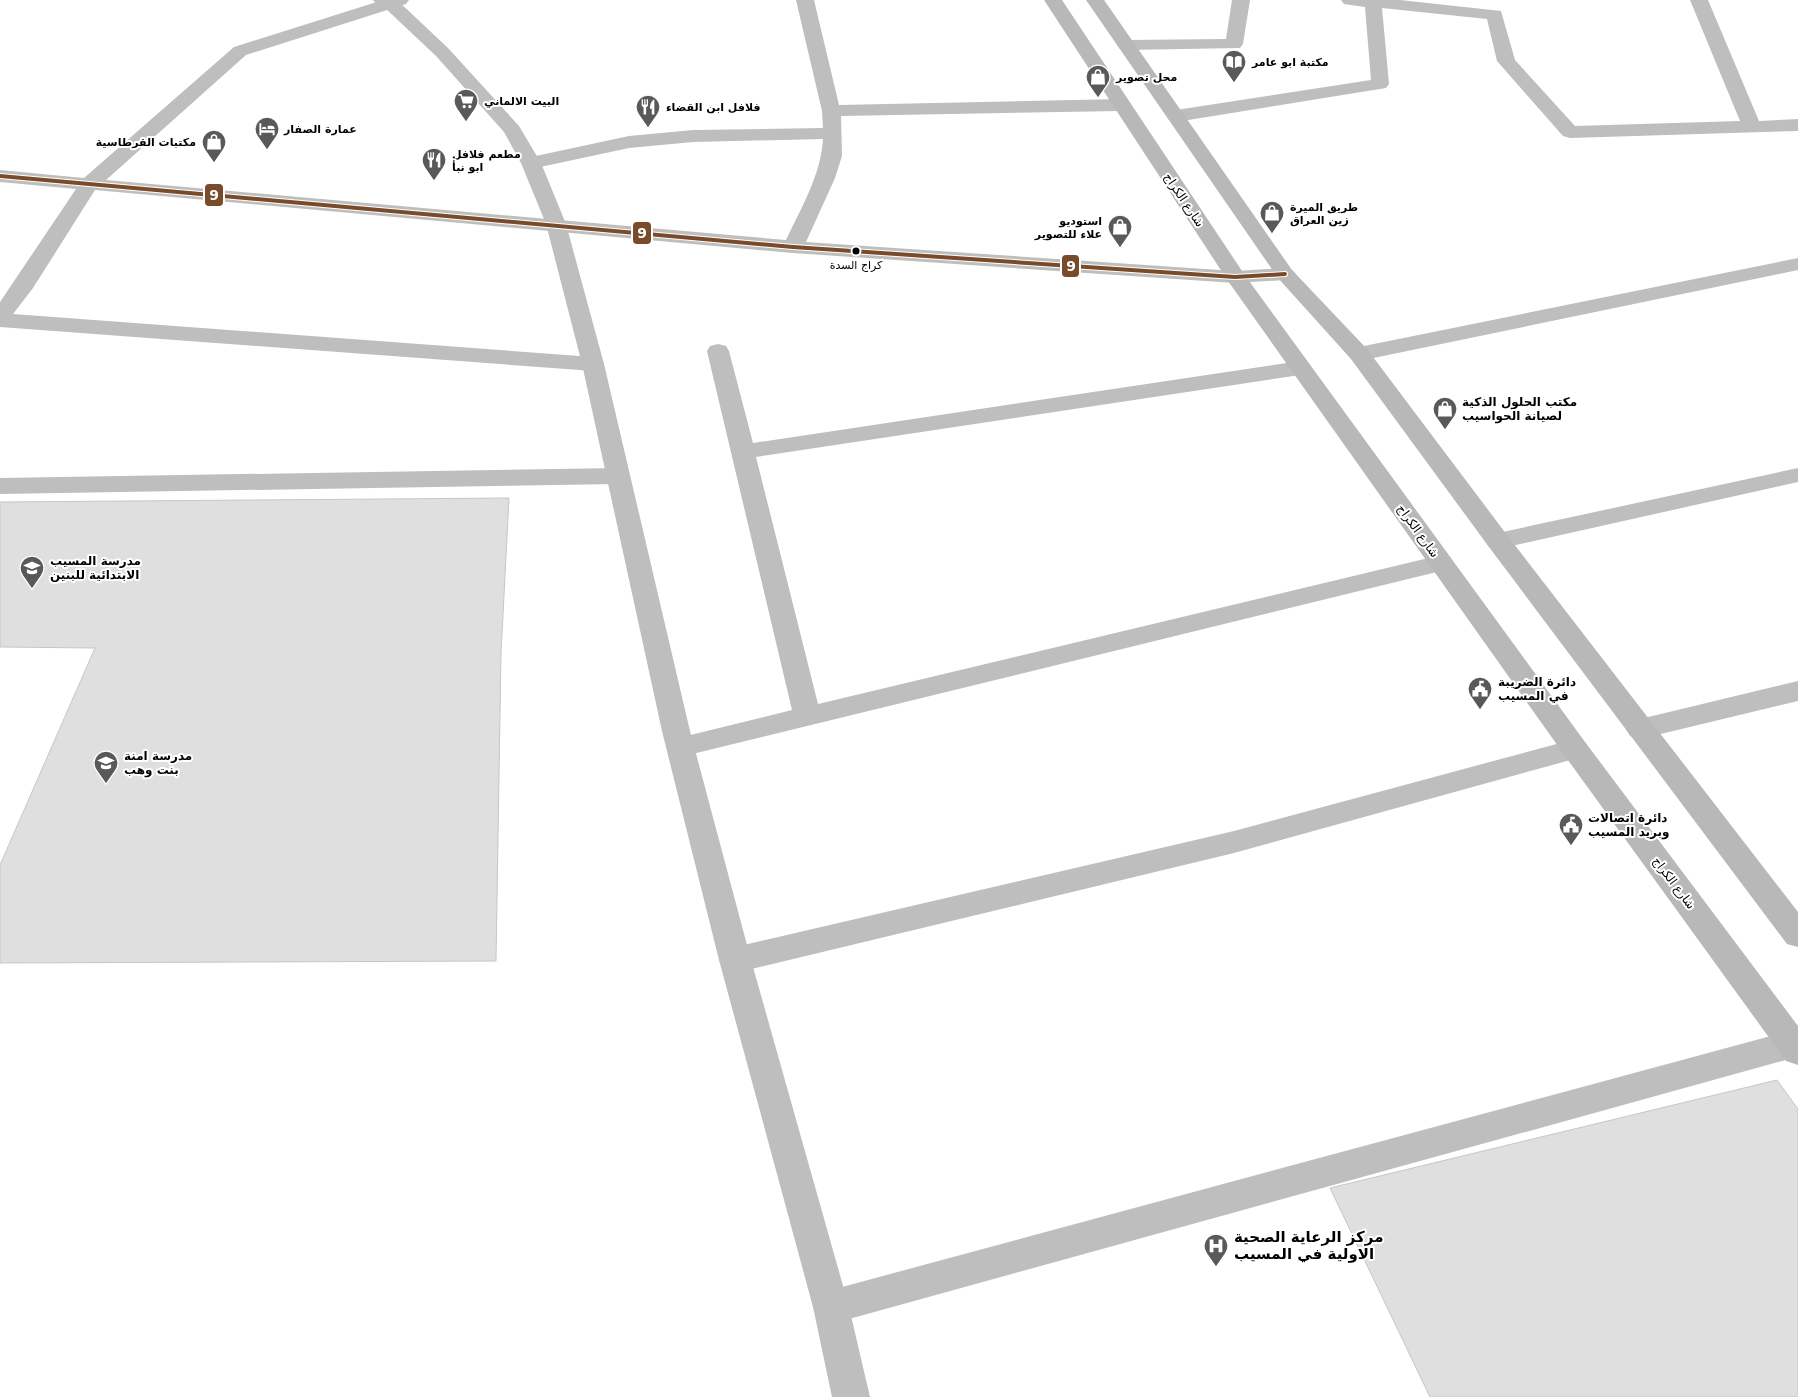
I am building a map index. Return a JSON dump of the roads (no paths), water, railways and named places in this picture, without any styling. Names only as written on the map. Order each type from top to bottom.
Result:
[{"type":"main road","name":"شارع الكراج","points":[[1053,0],[1120,105],[1235,277],[1575,749],[1796,1047]]},
{"type":"main road","points":[[1095,0],[1285,274],[1359,354],[1498,542],[1798,935]]},
{"type":"street","points":[[793,247],[825,178],[832,156],[833,133],[831,111],[805,0]]},
{"type":"street","points":[[1126,45],[1234,44],[1241,0]]},
{"type":"street","points":[[1350,0],[1495,15],[1506,61],[1570,132],[1798,125]]},
{"type":"street","points":[[1699,0],[1752,127]]},
{"type":"street","points":[[0,318],[22,288],[89,184],[240,51],[391,1],[442,52],[512,130],[531,163],[556,224],[593,364],[680,747],[735,960],[831,1307],[851,1397]]},
{"type":"street","points":[[1176,116],[1380,84],[1373,2]]},
{"type":"street","points":[[831,111],[1120,105]]},
{"type":"street","points":[[531,163],[630,142],[693,136],[833,133]]},
{"type":"street","points":[[0,176],[556,224],[793,247],[1235,277],[1285,274]]},
{"type":"street","points":[[1359,354],[1798,264]]},
{"type":"street","points":[[0,287],[22,288]]},
{"type":"street","points":[[0,318],[593,364]]},
{"type":"street","points":[[718,351],[808,717]]},
{"type":"street","points":[[743,452],[1300,368]]},
{"type":"street","points":[[1498,542],[1798,475]]},
{"type":"street","points":[[0,486],[618,476]]},
{"type":"street","points":[[680,747],[1442,563]]},
{"type":"street","points":[[1640,729],[1798,691]]},
{"type":"street","points":[[735,960],[1234,842],[1575,749]]},
{"type":"street","points":[[831,1307],[1796,1047]]},
{"type":"place","name":"مكتبة ابو عامر","points":[[1234,83]]},
{"type":"place","name":"محل تصوير","points":[[1098,98]]},
{"type":"place","name":"البيت الالماني","points":[[466,122]]},
{"type":"place","name":"فلافل ابن القضاء","points":[[648,128]]},
{"type":"place","name":"عمارة الصفار","points":[[267,150]]},
{"type":"place","name":"مكتبات القرطاسية","points":[[214,163]]},
{"type":"place","name":"مطعم فلافل ابو نبأ","points":[[434,181]]},
{"type":"place","name":"طريق الميرة زين العراق","points":[[1272,234]]},
{"type":"place","name":"استوديو علاء للتصوير","points":[[1120,248]]},
{"type":"place","name":"كراج السدة","points":[[856,251]]},
{"type":"place","name":"مكتب الحلول الذكية لصيانة الحواسيب","points":[[1445,430]]},
{"type":"place","name":"مدرسة المسيب الابتدائية للبنين","points":[[32,589]]},
{"type":"place","name":"دائرة الضريبة في المسيب","points":[[1480,710]]},
{"type":"place","name":"مدرسة امنة بنت وهب","points":[[106,784]]},
{"type":"place","name":"دائرة اتصالات وبريد المسيب","points":[[1571,846]]},
{"type":"place","name":"مركز الرعاية الصحية الاولية في المسيب","points":[[1216,1267]]}]
